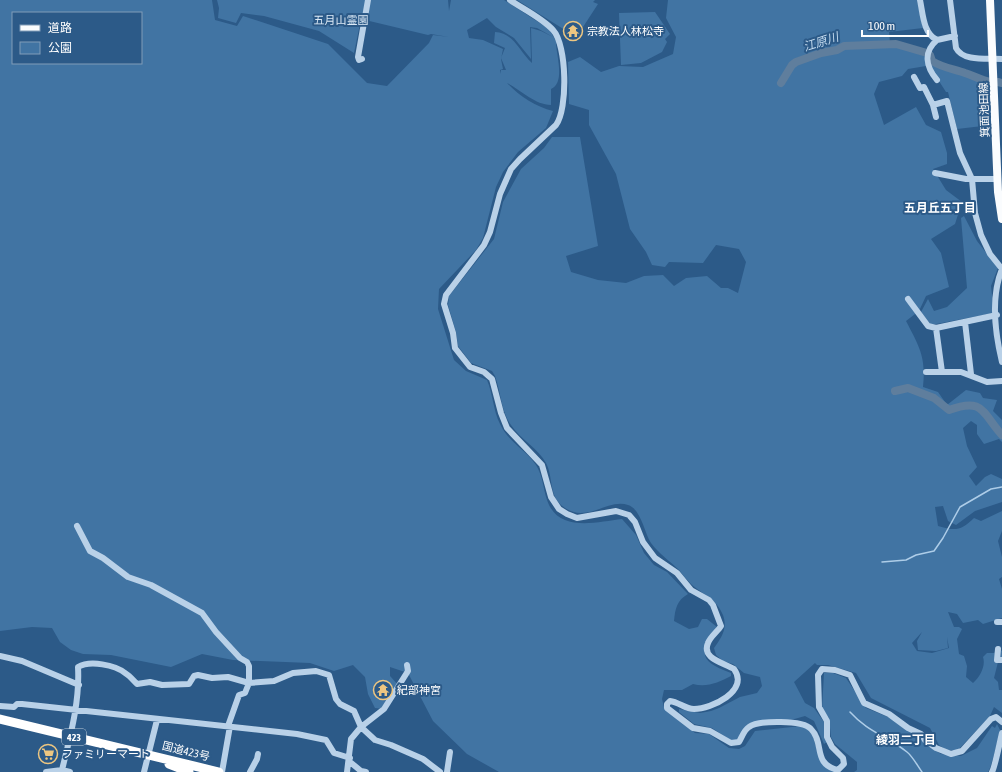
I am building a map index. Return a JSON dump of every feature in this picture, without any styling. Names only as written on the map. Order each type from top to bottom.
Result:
[{"type":"highway","name":"国道423号","points":[[0,719],[219,772]]},
{"type":"highway","name":"国道423号","points":[[148,755],[191,772]]},
{"type":"highway","points":[[176,761],[206,772]]},
{"type":"main road","name":"箕面池田線","points":[[990,0],[999,177],[999,206],[1002,219]]},
{"type":"street","points":[[362,59],[360,60],[358,57],[368,0]]},
{"type":"street","points":[[510,0],[552,28],[557,35],[562,55],[563,106],[560,119],[556,125],[511,169],[500,194],[490,232],[484,245],[477,256],[449,288],[444,304],[453,333],[455,348],[470,367],[489,375],[492,379],[505,424],[513,435],[542,465],[553,502],[567,514],[577,518],[616,510],[629,514],[635,522],[643,542],[655,558],[677,573],[691,590],[704,597],[713,605],[721,626],[708,643],[707,648],[713,659],[731,667],[736,671],[737,682],[735,688],[720,702],[709,707],[693,709],[670,701],[667,704],[667,708],[693,728],[710,731],[731,743],[739,742],[747,729],[755,724],[803,724],[814,733],[820,754],[826,764],[838,770],[844,764],[843,758],[832,747],[827,737],[827,721],[819,707],[818,675],[822,670],[835,670],[850,675],[864,703],[889,714],[908,728],[921,734],[927,743],[947,753],[962,751],[991,719],[996,717],[1002,722]]},
{"type":"street","points":[[920,0],[926,30],[937,40]]},
{"type":"street","points":[[950,0],[956,48],[958,53],[964,57],[1002,59]]},
{"type":"street","points":[[937,80],[927,65],[928,54],[937,40],[955,36]]},
{"type":"street","points":[[914,77],[920,88],[924,87],[933,105],[936,117]]},
{"type":"street","points":[[933,105],[948,101],[960,153],[972,179],[975,213],[981,235],[990,254],[1002,269],[996,287],[997,316],[1002,362]]},
{"type":"street","points":[[935,173],[972,179],[999,177]]},
{"type":"street","points":[[908,299],[928,326],[936,328],[997,316]]},
{"type":"street","points":[[965,322],[971,374]]},
{"type":"street","points":[[936,328],[942,372]]},
{"type":"street","points":[[926,372],[961,372],[971,374],[988,382],[1002,381]]},
{"type":"street","points":[[77,526],[90,552],[103,558],[128,578],[151,585],[202,613],[216,632],[240,658],[247,662],[249,666],[249,683],[246,693],[239,695],[236,700],[229,726],[222,772]]},
{"type":"street","points":[[998,649],[997,660],[1002,660]]},
{"type":"street","points":[[0,656],[22,661],[79,684]]},
{"type":"street","points":[[62,770],[75,710],[79,684],[78,667],[84,664],[102,665],[119,670],[127,674],[137,684],[150,682],[162,686],[189,684],[194,676],[198,675],[212,678],[228,676],[249,683],[274,681],[293,673],[316,671],[327,673],[329,675],[336,699],[340,704],[354,711],[361,727],[375,740],[423,758],[440,772]]},
{"type":"street","points":[[348,772],[351,739],[361,727],[384,709],[408,671],[407,665]]},
{"type":"street","points":[[0,706],[14,707],[17,704],[22,704],[128,715],[157,720],[229,726],[326,740],[334,753],[350,760],[361,771],[366,772]]},
{"type":"street","points":[[144,772],[157,720]]},
{"type":"street","points":[[992,772],[995,766],[1002,733]]},
{"type":"street","points":[[447,772],[450,752]]},
{"type":"street","points":[[250,772],[258,754]]},
{"type":"street","points":[[46,772],[62,770],[70,772]]},
{"type":"green space","name":"五月山霊園","points":[[0,0],[212,0],[215,20],[237,26],[243,16],[328,44],[367,83],[387,86],[429,43],[433,35],[449,37],[431,34],[428,35],[361,19],[354,53],[319,31],[264,16],[241,13],[236,23],[218,18],[219,8],[217,0],[448,0],[449,11],[451,0],[504,0],[549,29],[557,43],[559,76],[555,86],[551,89],[551,105],[539,103],[507,83],[528,100],[540,107],[553,111],[546,128],[518,152],[503,172],[496,187],[483,238],[476,250],[439,289],[438,309],[454,360],[466,371],[487,380],[496,413],[503,430],[536,465],[542,478],[547,500],[552,510],[560,517],[579,523],[622,519],[636,535],[644,553],[654,565],[667,572],[688,594],[681,599],[677,605],[674,621],[689,629],[698,627],[702,619],[707,619],[717,627],[707,644],[705,656],[713,665],[731,673],[731,676],[708,685],[693,684],[682,690],[664,690],[662,699],[664,707],[695,733],[709,734],[729,748],[739,749],[745,746],[755,731],[801,726],[808,728],[812,734],[819,757],[827,767],[834,772],[499,772],[467,754],[433,721],[408,673],[390,667],[390,676],[400,687],[384,709],[375,708],[368,694],[365,677],[353,665],[334,671],[310,663],[233,660],[202,654],[171,667],[111,655],[83,654],[71,650],[60,642],[52,628],[32,627],[0,631]],"holes":[[[487,18],[496,27],[514,38],[531,59],[530,27],[537,28],[553,37],[531,28],[532,63],[516,43],[502,33],[495,32],[494,43],[505,48],[501,57],[503,49],[483,40],[469,38],[467,30]],[[501,58],[506,70],[501,70],[500,74],[500,70],[503,69]]]},
{"type":"green space","points":[[517,0],[595,0],[593,2],[598,4],[583,27],[577,23],[565,30]]},
{"type":"green space","points":[[668,0],[917,0],[923,28],[889,32],[890,43],[929,54],[926,66],[908,69],[902,76],[879,82],[874,94],[884,125],[916,107],[926,125],[941,132],[947,153],[947,164],[933,169],[946,190],[962,202],[955,224],[931,239],[941,253],[949,287],[926,296],[919,311],[906,321],[915,338],[923,360],[923,387],[938,392],[947,405],[966,390],[980,393],[983,398],[997,400],[993,411],[1002,420],[1002,442],[999,439],[984,444],[977,434],[977,425],[971,421],[963,428],[967,446],[977,467],[969,476],[976,486],[985,477],[991,474],[1002,479],[1002,502],[975,511],[956,525],[948,521],[943,506],[935,507],[938,526],[949,529],[961,528],[974,518],[981,521],[1002,511],[1002,531],[998,541],[1002,557],[1002,577],[999,579],[1002,589],[1002,618],[983,624],[978,620],[963,623],[957,614],[948,612],[954,627],[959,627],[962,629],[957,639],[959,654],[964,656],[967,666],[966,677],[973,683],[982,671],[984,664],[983,657],[987,653],[994,653],[999,649],[1002,651],[1002,663],[998,662],[994,678],[998,682],[999,690],[1002,690],[1002,713],[994,707],[990,716],[958,750],[946,750],[939,745],[930,728],[871,698],[856,673],[828,665],[817,665],[815,663],[794,682],[805,703],[814,708],[824,722],[825,739],[827,742],[824,744],[814,721],[805,716],[791,720],[755,722],[738,740],[732,741],[712,728],[694,724],[679,712],[679,709],[700,713],[711,711],[740,697],[757,693],[762,686],[760,677],[744,673],[733,664],[723,661],[716,655],[714,648],[721,637],[725,625],[720,609],[713,601],[691,584],[679,570],[654,547],[639,516],[632,507],[620,504],[579,513],[570,511],[557,501],[546,463],[543,458],[519,435],[505,414],[497,382],[492,371],[471,363],[458,346],[456,332],[448,305],[449,296],[494,239],[503,202],[521,169],[544,148],[552,137],[580,137],[598,246],[566,256],[571,272],[598,280],[626,283],[644,276],[663,275],[674,286],[686,278],[707,276],[721,288],[728,288],[738,293],[746,262],[739,249],[716,245],[703,263],[669,262],[665,267],[652,265],[646,252],[630,229],[616,174],[589,125],[589,110],[569,104],[568,62],[580,57],[601,72],[619,66],[643,67],[673,54],[676,37],[666,18]],"holes":[[[922,632],[917,641],[918,650],[936,651],[948,648],[947,637],[949,648],[932,653],[917,651],[912,643]]]},
{"type":"green space","points":[[655,12],[670,34],[665,39],[667,42],[662,52],[641,63],[621,65],[619,13]]},
{"type":"green space","points":[[930,61],[942,67],[989,83],[991,125],[957,129],[948,92],[946,92],[930,67]]},
{"type":"green space","points":[[964,216],[977,241],[998,268],[991,286],[994,313],[931,325],[921,312],[928,299],[934,311],[947,307],[967,288],[961,218]]},
{"type":"green space","points":[[824,673],[833,673],[846,678],[866,708],[888,717],[917,735],[926,745],[941,754],[961,756],[977,748],[992,726],[995,728],[997,724],[1000,730],[993,759],[988,772],[854,772],[857,770],[857,762],[835,744],[831,737],[829,718],[822,709]]},
{"type":"waterway","name":"江原川","points":[[781,83],[792,65],[796,62],[821,53],[837,50],[844,46],[896,44],[927,53],[930,55],[932,61],[940,65],[990,82]]},
{"type":"waterway","name":"江原川","points":[[998,82],[1002,83]]},
{"type":"waterway","points":[[895,391],[908,388],[934,398],[949,410],[961,406],[976,406],[986,414],[1002,435]]},
{"type":"waterway","points":[[882,562],[906,560],[916,555],[934,551],[960,507],[991,489],[1002,487]]},
{"type":"waterway","points":[[850,712],[871,729],[907,752],[922,772]]},
{"type":"place","name":"宗教法人林松寺","points":[[573,31]]},
{"type":"place","name":"紀部神宮","points":[[383,690]]},
{"type":"place","name":"ファミリーマート","points":[[48,754]]},
{"type":"district","name":"五月丘五丁目","points":[[940,208]]},
{"type":"district","name":"綾羽二丁目","points":[[906,740]]}]
